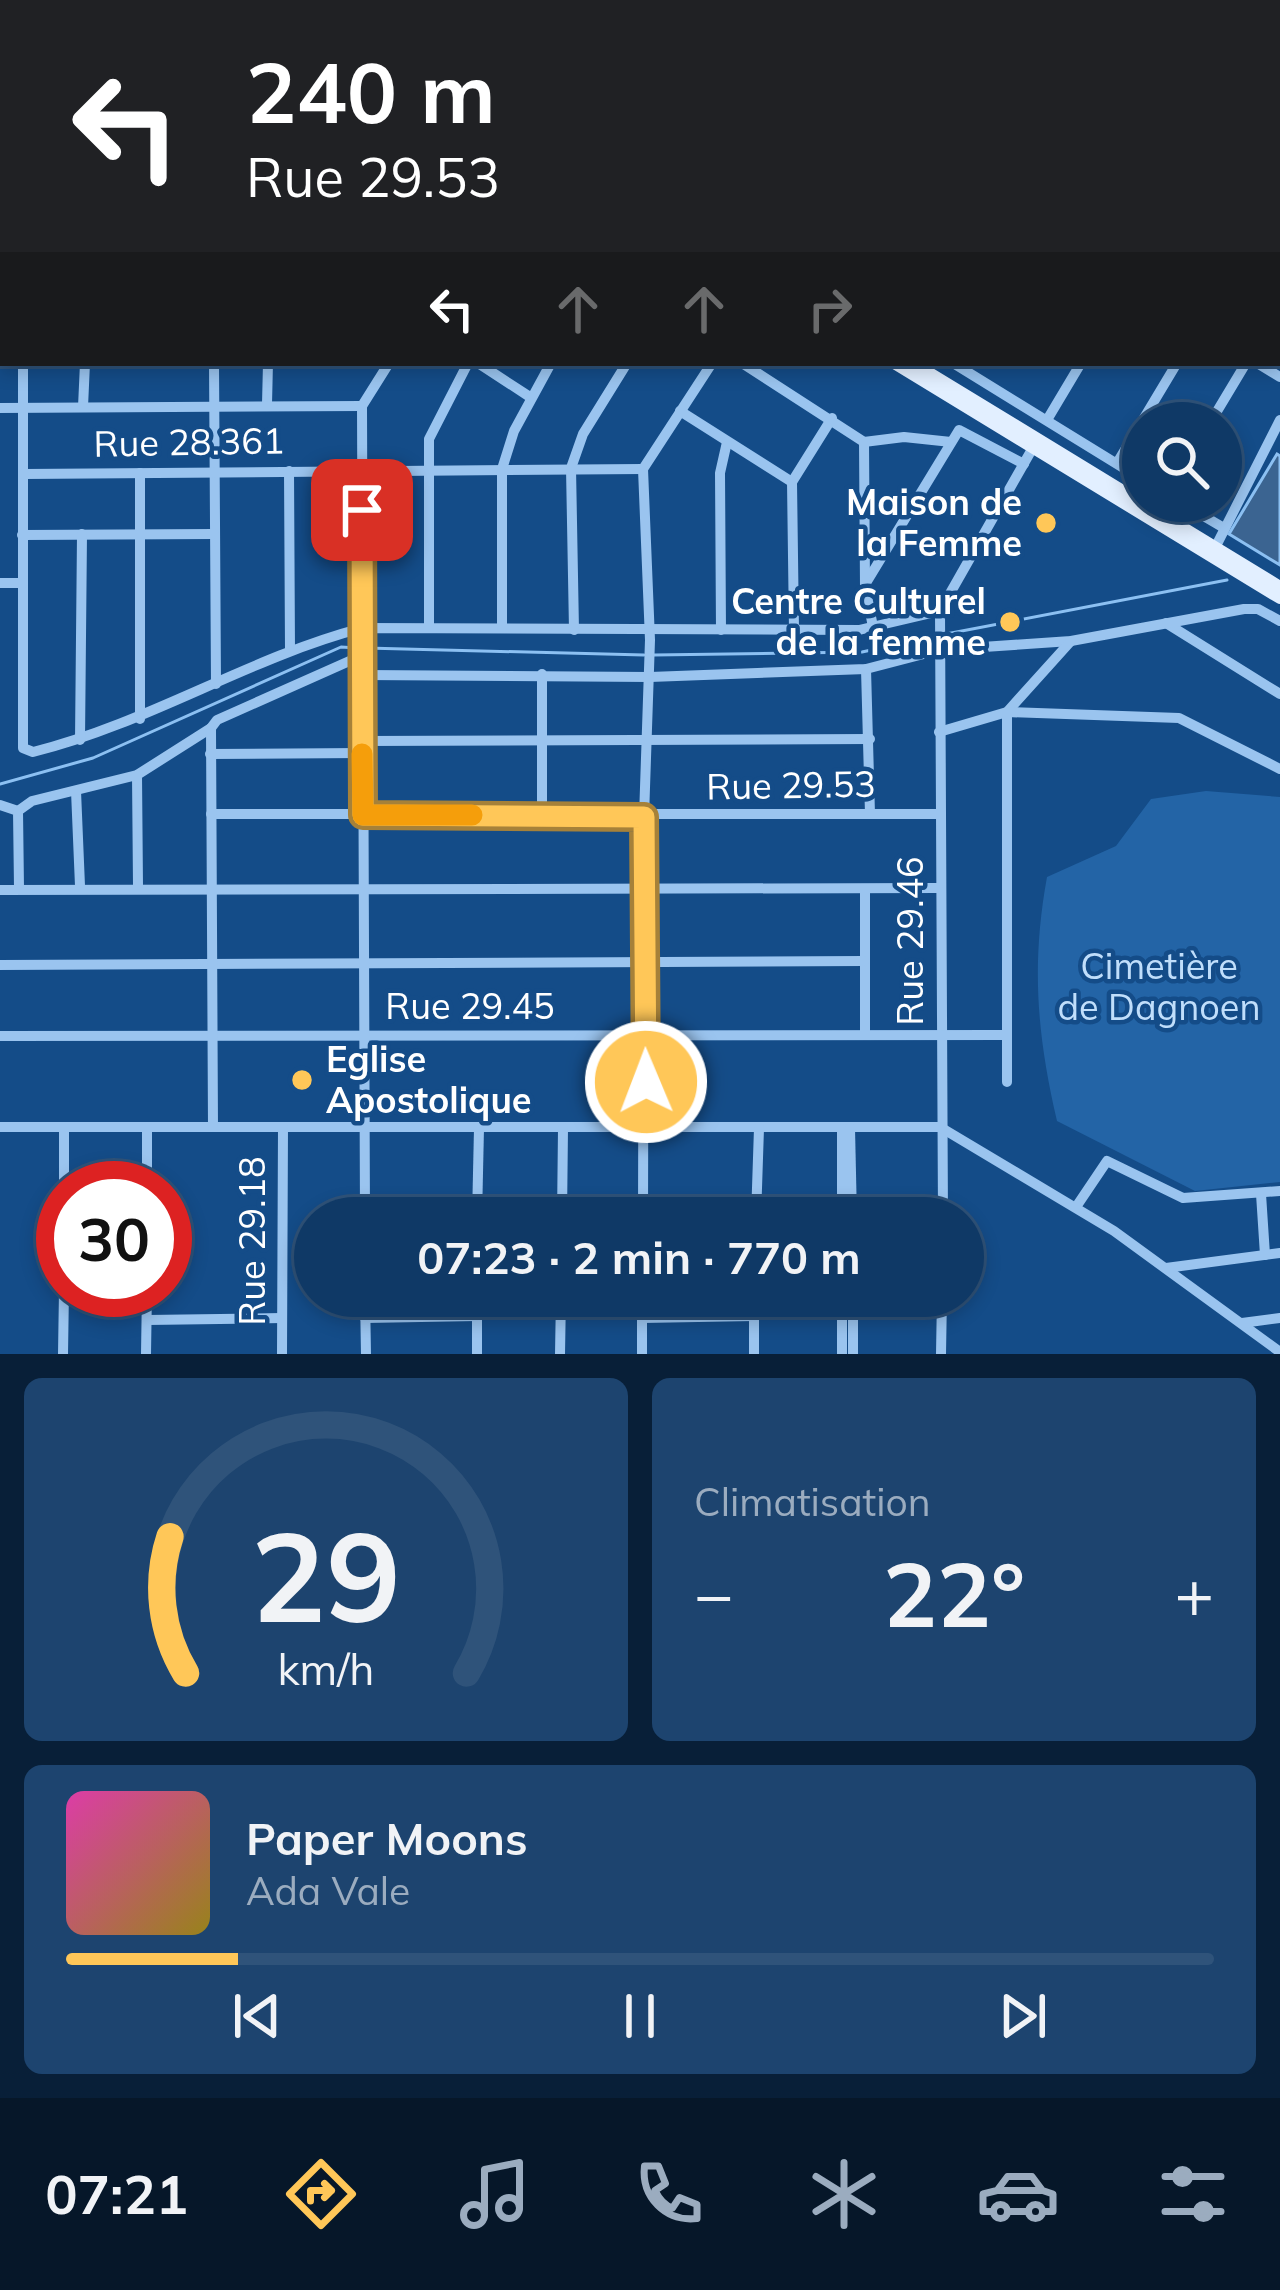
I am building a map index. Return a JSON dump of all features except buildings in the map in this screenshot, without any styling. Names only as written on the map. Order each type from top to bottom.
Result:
[{"type":"main road","points":[[899,366],[1280,587]]},
{"type":"main road","points":[[918,366],[1280,598]]},
{"type":"street","points":[[23,366],[23,748],[34,752],[140,719],[290,650],[363,644],[429,625],[650,635],[873,628],[940,611],[1036,443]]},
{"type":"street","points":[[83,407],[85,366]]},
{"type":"street","points":[[214,366],[216,684]]},
{"type":"street","points":[[268,366],[268,404]]},
{"type":"street","points":[[365,1197],[362,406],[387,366]]},
{"type":"street","points":[[429,625],[432,424],[466,366]]},
{"type":"street","points":[[483,366],[530,397]]},
{"type":"street","points":[[502,627],[502,469],[530,397],[549,366]]},
{"type":"street","points":[[574,630],[571,468],[583,434],[625,366]]},
{"type":"street","points":[[644,1197],[644,817],[650,635],[643,469],[710,366]]},
{"type":"street","points":[[747,366],[864,442],[916,437],[951,442]]},
{"type":"street","points":[[958,366],[1122,466]]},
{"type":"street","points":[[1047,420],[1079,366]]},
{"type":"street","points":[[1117,463],[1175,366]]},
{"type":"street","points":[[1223,402],[1244,366]]},
{"type":"street","points":[[0,408],[362,406]]},
{"type":"street","points":[[680,411],[791,482]]},
{"type":"street","points":[[794,630],[791,482],[832,418]]},
{"type":"street","points":[[1215,548],[1274,445],[1280,420]]},
{"type":"street","points":[[865,586],[960,430],[1024,464]]},
{"type":"street","points":[[722,631],[720,472],[727,442]]},
{"type":"street","points":[[864,442],[865,586],[873,628]]},
{"type":"street","name":"Rue 28.361","points":[[24,474],[643,469]]},
{"type":"street","points":[[289,471],[290,650]]},
{"type":"street","points":[[140,473],[140,719]]},
{"type":"street","points":[[1214,522],[1224,528]]},
{"type":"street","points":[[80,740],[82,534]]},
{"type":"street","points":[[22,535],[214,534]]},
{"type":"street","points":[[0,583],[22,583]]},
{"type":"street","points":[[363,675],[866,669],[939,650],[1071,641],[1244,609],[1258,609],[1280,621]]},
{"type":"street","name":"Rue 29.46","points":[[940,611],[943,1197]]},
{"type":"street","points":[[1164,622],[1280,694]]},
{"type":"street","points":[[1007,1082],[1007,712],[1071,641]]},
{"type":"street","points":[[18,811],[32,801],[137,775],[212,728],[217,720],[363,644]]},
{"type":"street","points":[[866,669],[870,814]]},
{"type":"street","points":[[542,674],[542,815]]},
{"type":"street","points":[[939,732],[1007,712],[1178,718],[1280,769]]},
{"type":"street","points":[[212,728],[213,1127]]},
{"type":"street","points":[[210,754],[542,741],[870,740]]},
{"type":"street","points":[[137,775],[138,886]]},
{"type":"street","points":[[76,791],[80,886]]},
{"type":"street","points":[[0,805],[18,811]]},
{"type":"street","points":[[18,811],[19,888]]},
{"type":"street","name":"Rue 29.53","points":[[211,814],[939,814]]},
{"type":"street","points":[[0,890],[211,885],[938,887]]},
{"type":"street","points":[[865,890],[865,1034]]},
{"type":"street","points":[[0,965],[212,960],[864,961]]},
{"type":"street","name":"Rue 29.45","points":[[0,1036],[1007,1035]]},
{"type":"street","points":[[0,1130],[758,1132],[940,1127],[1076,1207],[1280,1352]]},
{"type":"street","points":[[64,1130],[64,1161]]},
{"type":"street","points":[[147,1130],[283,1131]]},
{"type":"street","points":[[147,1130],[147,1161]]},
{"type":"street","name":"Rue 29.18","points":[[282,1354],[283,1131]]},
{"type":"street","points":[[477,1197],[478,1131]]},
{"type":"street","points":[[562,1197],[563,1131]]},
{"type":"street","points":[[843,1197],[845,1131]]},
{"type":"street","points":[[845,1131],[850,1197]]},
{"type":"street","points":[[756,1197],[758,1132]]},
{"type":"street","points":[[1076,1207],[1103,1163],[1118,1164],[1183,1198],[1280,1191]]},
{"type":"street","points":[[1261,1194],[1265,1255]]},
{"type":"street","points":[[1166,1268],[1280,1253]]},
{"type":"street","points":[[63,1354],[64,1317]]},
{"type":"street","points":[[366,1354],[365,1318],[420,1317]]},
{"type":"street","points":[[476,1317],[477,1354]]},
{"type":"street","points":[[560,1354],[561,1317]]},
{"type":"street","points":[[642,1354],[642,1318],[698,1317]]},
{"type":"street","points":[[754,1317],[754,1354]]},
{"type":"street","points":[[842,1317],[842,1354]]},
{"type":"street","points":[[853,1317],[853,1354]]},
{"type":"street","points":[[941,1354],[942,1317]]},
{"type":"street","points":[[146,1354],[147,1320],[282,1318]]},
{"type":"street","points":[[1242,1323],[1280,1318]]},
{"type":"green space","name":"Cimetière de Dagnoen","points":[[1206,791],[1280,797],[1280,1182],[1195,1191],[1057,1121],[1041,1029],[1038,970],[1047,877],[1116,846],[1151,799]]},
{"type":"shaded area","points":[[1277,454],[1280,565],[1229,534],[1236,522],[1242,522],[1242,512]]},
{"type":"waterway","points":[[946,634],[1227,580]]},
{"type":"waterway","points":[[654,655],[862,652],[937,636]]},
{"type":"waterway","points":[[0,784],[93,758],[341,647],[357,648]]},
{"type":"waterway","points":[[366,648],[644,655]]},
{"type":"slow traffic","points":[[362,754],[363,815],[472,815]]},
{"type":"place","name":"Maison de la Femme","points":[[1046,523]]},
{"type":"place","name":"Centre Culturel de la femme","points":[[1010,622]]},
{"type":"place","name":"Eglise Apostolique","points":[[302,1080]]},
{"type":"route","points":[[362,510],[363,815],[644,817],[646,1082]]}]
